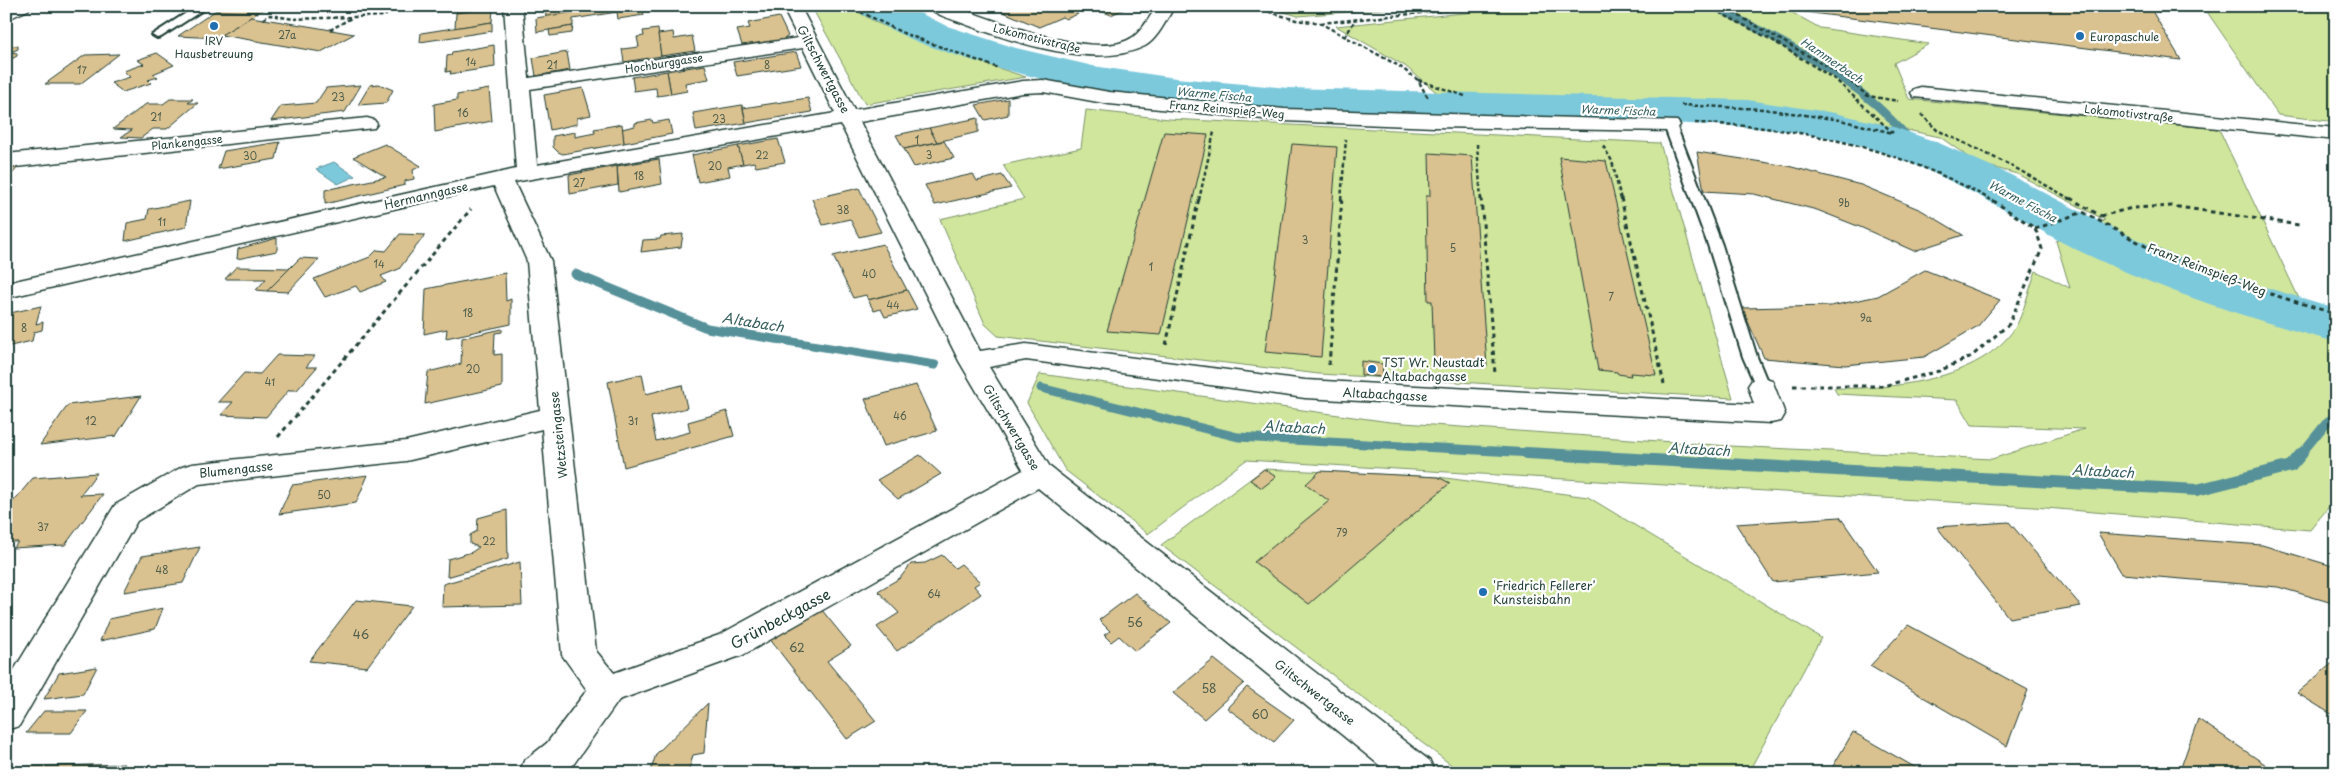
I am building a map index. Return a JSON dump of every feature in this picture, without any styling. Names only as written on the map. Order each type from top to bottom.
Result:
[{"type":"street","points":[[6,15],[22,6]]},
{"type":"street","name":"Wetzsteingasse","points":[[513,6],[520,85],[514,176],[539,261],[579,655],[607,690]]},
{"type":"street","name":"Giltschwertgasse","points":[[791,6],[972,361],[1040,474],[1417,773]]},
{"type":"street","name":"Lokomotivstraße","points":[[937,6],[960,16],[1026,37],[1062,69],[1140,41],[1166,6]]},
{"type":"street","name":"Hochburggasse","points":[[520,85],[808,42]]},
{"type":"street","name":"Franz Reimspieß-Weg","points":[[849,117],[1023,87],[1062,69],[1109,98],[1220,109],[1475,122],[1670,126]]},
{"type":"street","name":"Lokomotivstraße","points":[[1915,98],[2336,134]]},
{"type":"street","name":"Hermanngasse","points":[[6,291],[514,176],[849,117]]},
{"type":"street","name":"Plankengasse","points":[[6,161],[367,124]]},
{"type":"street","name":"Altabachgasse","points":[[972,361],[1026,352],[1326,391],[1771,414],[1762,386]]},
{"type":"street","name":"Blumengasse","points":[[6,715],[126,514],[192,474],[406,451],[556,416]]},
{"type":"street","name":"Grünbeckgasse","points":[[607,690],[731,645],[1040,474]]},
{"type":"street","points":[[537,773],[560,754],[607,690]]},
{"type":"lane","points":[[157,35],[204,6]]},
{"type":"lane","points":[[1670,126],[1715,244],[1750,357],[1762,386]]},
{"type":"path","points":[[263,19],[270,15],[293,19],[385,16],[393,6]]},
{"type":"path","points":[[848,6],[877,23],[955,54],[1026,77],[1062,69]]},
{"type":"path","points":[[1250,6],[1296,20],[1320,23],[1490,6]]},
{"type":"path","points":[[1673,105],[1762,109],[1840,120],[1893,133],[1836,80],[1772,40],[1707,6]]},
{"type":"path","points":[[1722,6],[1844,77],[1868,96],[1915,98],[1937,130],[2012,166],[2101,216]]},
{"type":"path","points":[[330,30],[353,17]]},
{"type":"path","points":[[1345,37],[1356,19]]},
{"type":"path","points":[[1320,23],[1399,66],[1418,80],[1463,96],[1473,96]]},
{"type":"path","points":[[1418,80],[1428,96]]},
{"type":"path","points":[[1160,370],[1220,109]]},
{"type":"path","points":[[1326,391],[1348,117]]},
{"type":"path","points":[[1475,122],[1497,400]]},
{"type":"path","points":[[1670,126],[1733,123],[1782,129],[1833,138],[1895,155],[1951,178],[1996,202],[2035,229],[2042,249],[2009,324],[1972,356],[1939,371],[1883,386],[1762,386]]},
{"type":"path","points":[[1590,124],[1612,161],[1670,409]]},
{"type":"path","points":[[252,468],[481,197],[514,176]]},
{"type":"path","points":[[2093,217],[2132,208],[2172,206],[2299,226]]},
{"type":"path","name":"Franz Reimspieß-Weg","points":[[2035,229],[2083,212],[2149,248],[2264,292],[2336,314]]},
{"type":"green space","points":[[811,6],[849,6],[877,23],[955,54],[1026,77],[865,104]]},
{"type":"green space","points":[[1264,6],[1418,6],[1298,16]]},
{"type":"green space","points":[[1532,6],[1780,6],[1820,28],[1929,44],[1894,63],[1909,99],[2219,129],[2303,307],[2336,316],[2336,498],[2310,530],[2034,507],[1246,460],[1148,534],[1065,470],[1027,403],[1040,374],[1390,422],[1730,446],[1992,459],[2084,429],[1972,425],[1957,400],[1837,394],[1834,388],[1881,387],[1907,384],[1933,378],[1980,360],[2000,346],[2015,328],[2036,271],[2070,288],[2056,241],[2105,220],[2017,174],[1977,163],[1940,137],[1831,114],[1740,102],[1441,96],[1405,66],[1336,26]]},
{"type":"green space","points":[[2203,6],[2336,6],[2336,122],[2278,115]]},
{"type":"green space","points":[[1086,110],[1169,119],[1660,143],[1733,398],[1319,374],[998,336],[985,324],[940,219],[1024,199],[1003,165],[1081,148]]},
{"type":"green space","name":"'Friedrich Fellerer' Kunsteisbahn","points":[[1264,469],[1438,477],[1588,497],[1821,638],[1748,773],[1462,773],[1161,545]]},
{"type":"water","points":[[334,162],[355,176],[338,184],[316,169]]},
{"type":"building","points":[[223,6],[268,6],[259,12],[215,11]]},
{"type":"building","points":[[457,6],[493,6],[493,8],[456,13]]},
{"type":"building","points":[[611,6],[546,17],[545,7]]},
{"type":"building","points":[[611,6],[642,6],[644,15],[618,19],[617,12],[573,19],[573,26],[537,32],[536,18]]},
{"type":"building","points":[[1011,6],[1131,6],[1111,15],[1094,8],[1086,11],[1081,9],[1074,12],[1078,14],[1066,19],[1062,17],[1039,27],[1001,11]]},
{"type":"building","name":"Europaschule","points":[[1803,6],[2113,6],[2152,11],[2181,60],[1804,12]]},
{"type":"building","points":[[493,8],[492,22],[455,28],[456,13]]},
{"type":"building","name":"IRV Hausbetreuung","points":[[215,11],[259,12],[217,38],[178,36]]},
{"type":"building","points":[[251,17],[354,34],[321,52],[221,35]]},
{"type":"building","points":[[779,17],[788,36],[783,40],[742,45],[737,30],[750,28],[748,23]]},
{"type":"building","points":[[492,22],[492,31],[420,42],[421,33]]},
{"type":"building","points":[[573,26],[572,33],[550,36],[549,30]]},
{"type":"building","points":[[658,29],[661,56],[624,62],[622,49],[639,47],[637,37],[644,36],[643,31]]},
{"type":"building","points":[[673,32],[674,39],[692,36],[695,51],[661,56],[658,34]]},
{"type":"building","points":[[6,45],[18,46],[18,49],[11,52],[17,53],[17,56],[6,62]]},
{"type":"building","points":[[494,45],[495,67],[450,74],[451,71],[446,72],[447,56],[451,55],[452,52]]},
{"type":"building","points":[[567,52],[570,70],[536,76],[533,58]]},
{"type":"building","points":[[796,52],[801,66],[737,76],[733,62]]},
{"type":"building","points":[[157,53],[174,65],[153,74],[158,77],[148,80],[151,83],[123,92],[111,83],[130,77],[124,71],[144,64],[137,60]]},
{"type":"building","points":[[119,54],[80,84],[45,84],[85,55]]},
{"type":"building","points":[[705,65],[709,79],[685,83],[687,91],[671,94],[667,71]]},
{"type":"building","points":[[667,71],[671,94],[657,96],[656,88],[634,91],[632,77]]},
{"type":"building","points":[[379,84],[393,90],[386,103],[358,105],[370,85]]},
{"type":"building","points":[[361,85],[345,112],[271,121],[281,106],[316,103],[326,88]]},
{"type":"building","points":[[583,88],[591,115],[577,118],[577,124],[550,130],[544,95]]},
{"type":"building","points":[[489,89],[492,121],[435,132],[434,104],[457,100],[457,95]]},
{"type":"building","points":[[808,98],[812,112],[746,123],[743,108]]},
{"type":"building","points":[[170,99],[193,99],[188,103],[198,103],[167,129],[153,129],[141,138],[121,137],[132,130],[113,129],[146,104],[163,104]]},
{"type":"building","points":[[1008,99],[1008,115],[985,120],[976,105]]},
{"type":"building","points":[[742,105],[746,123],[696,131],[693,113]]},
{"type":"building","points":[[978,118],[978,132],[937,142],[929,128]]},
{"type":"building","points":[[652,120],[653,123],[669,120],[672,134],[624,143],[622,129],[635,126],[635,123]]},
{"type":"building","points":[[622,124],[624,143],[563,154],[553,147],[553,136],[575,132],[575,137],[595,133],[594,129]]},
{"type":"building","points":[[929,128],[937,142],[904,149],[896,135]]},
{"type":"building","points":[[1164,132],[1208,135],[1161,335],[1107,331]]},
{"type":"building","points":[[778,139],[785,162],[756,167],[754,162],[743,164],[738,146]]},
{"type":"building","points":[[944,141],[954,158],[914,167],[904,149]]},
{"type":"building","points":[[280,142],[276,159],[218,169],[224,151]]},
{"type":"building","points":[[385,144],[421,166],[413,170],[414,179],[405,181],[405,185],[325,204],[325,190],[386,177],[353,157]]},
{"type":"building","points":[[1292,144],[1337,147],[1321,357],[1265,352]]},
{"type":"building","points":[[738,146],[743,164],[728,167],[730,176],[698,182],[692,155]]},
{"type":"building","points":[[1697,152],[1788,166],[1861,185],[1921,210],[1963,235],[1914,251],[1817,210],[1754,194],[1704,191]]},
{"type":"building","points":[[1429,153],[1472,156],[1487,366],[1434,361],[1432,301],[1428,301],[1426,196],[1430,196]]},
{"type":"building","points":[[1559,157],[1606,161],[1656,375],[1630,373],[1631,376],[1598,370]]},
{"type":"building","points":[[659,159],[662,184],[619,192],[617,166]]},
{"type":"building","points":[[20,165],[6,181],[6,167]]},
{"type":"building","points":[[617,166],[618,185],[570,194],[569,175]]},
{"type":"building","points":[[973,174],[977,181],[1002,175],[1011,188],[935,205],[925,185]]},
{"type":"building","points":[[859,188],[881,232],[859,237],[850,219],[823,225],[812,199]]},
{"type":"building","points":[[190,201],[186,227],[125,241],[127,223],[147,219],[149,209]]},
{"type":"building","points":[[400,234],[425,235],[399,269],[381,276],[386,282],[360,292],[356,286],[325,297],[314,279],[370,257],[377,250],[386,251]]},
{"type":"building","points":[[683,234],[681,247],[641,252],[643,240],[660,239],[661,236]]},
{"type":"building","points":[[277,238],[277,251],[237,259],[238,249]]},
{"type":"building","points":[[883,244],[907,290],[868,300],[866,295],[853,298],[833,256]]},
{"type":"building","points":[[300,258],[319,259],[288,292],[267,291]]},
{"type":"building","points":[[236,267],[290,268],[267,291],[256,290],[266,279],[225,279]]},
{"type":"building","points":[[1925,270],[2000,300],[1978,326],[1924,357],[1845,365],[1764,358],[1742,308],[1831,306],[1878,296]]},
{"type":"building","points":[[505,273],[506,301],[511,299],[511,324],[446,338],[447,329],[424,334],[426,289]]},
{"type":"building","points":[[907,290],[917,309],[885,317],[881,309],[874,311],[868,300]]},
{"type":"building","points":[[41,306],[36,324],[43,322],[42,330],[34,332],[32,341],[6,347],[6,314]]},
{"type":"building","points":[[502,329],[502,332],[495,333],[494,355],[502,354],[502,387],[425,404],[428,372],[461,364],[462,338]]},
{"type":"building","points":[[277,355],[315,356],[306,367],[317,367],[297,390],[289,390],[266,417],[221,415],[233,402],[218,402],[244,373],[260,374]]},
{"type":"building","name":"TST Wr. Neustadt Altabachgasse","points":[[1361,361],[1383,364],[1382,377],[1361,375]]},
{"type":"building","points":[[642,374],[646,394],[682,385],[687,408],[651,417],[656,441],[690,432],[688,422],[727,411],[734,436],[624,467],[608,382]]},
{"type":"building","points":[[916,385],[937,431],[884,446],[865,399]]},
{"type":"building","points":[[141,396],[116,436],[40,445],[68,405]]},
{"type":"building","points":[[920,455],[941,474],[898,499],[877,480]]},
{"type":"building","points":[[1264,469],[1276,477],[1262,488],[1250,480]]},
{"type":"building","points":[[1320,471],[1438,477],[1450,483],[1309,604],[1254,562],[1329,501],[1306,484]]},
{"type":"building","points":[[97,473],[80,495],[103,494],[65,545],[13,548],[18,542],[6,542],[6,510],[33,478]]},
{"type":"building","points":[[368,475],[356,503],[279,514],[292,485]]},
{"type":"building","points":[[507,510],[508,559],[447,577],[448,559],[472,552],[479,547],[470,544],[470,535],[477,531],[478,518]]},
{"type":"building","points":[[1840,517],[1878,572],[1773,582],[1736,524]]},
{"type":"building","points":[[2009,522],[2081,606],[2009,618],[1937,527]]},
{"type":"building","points":[[2098,533],[2262,545],[2336,567],[2336,604],[2278,587],[2122,574]]},
{"type":"building","points":[[200,547],[183,583],[124,592],[142,556]]},
{"type":"building","points":[[942,555],[955,568],[961,564],[980,582],[974,586],[981,594],[897,651],[877,627],[899,613],[878,591],[900,578],[911,564],[925,563]]},
{"type":"building","points":[[520,562],[522,605],[442,607],[443,584]]},
{"type":"building","points":[[1135,593],[1171,623],[1135,651],[1119,636],[1111,642],[1104,635],[1110,631],[1099,620]]},
{"type":"building","points":[[356,600],[412,606],[367,667],[309,661]]},
{"type":"building","points":[[163,608],[155,629],[100,641],[109,619]]},
{"type":"building","points":[[821,609],[851,646],[827,661],[876,721],[847,739],[769,638]]},
{"type":"building","points":[[1908,625],[2028,690],[2007,746],[1870,666]]},
{"type":"building","points":[[1214,659],[1244,683],[1204,719],[1173,693]]},
{"type":"building","points":[[2336,660],[2336,717],[2297,693]]},
{"type":"building","points":[[97,667],[83,694],[44,699],[59,673]]},
{"type":"building","points":[[1247,687],[1294,720],[1274,742],[1227,708]]},
{"type":"building","points":[[708,703],[704,753],[693,755],[688,773],[650,773],[656,754]]},
{"type":"building","points":[[44,711],[87,711],[71,733],[26,733]]},
{"type":"building","points":[[2198,719],[2278,773],[2179,773]]},
{"type":"building","points":[[1853,732],[1925,773],[1829,773]]},
{"type":"building","points":[[125,764],[120,773],[18,773],[22,767]]},
{"type":"waterway","name":"Warme Fischa","points":[[874,6],[933,34],[1004,57],[1093,78],[1176,91],[1288,101],[1748,113],[1850,129],[1893,141],[1952,165],[2008,192],[2090,237],[2150,264],[2242,297],[2336,325]]},
{"type":"waterway","name":"Hammerbach","points":[[1714,6],[1797,50],[1857,89],[1875,104],[1923,153]]},
{"type":"waterway","name":"Altabach","points":[[575,274],[707,328],[935,365]]},
{"type":"waterway","name":"Altabach","points":[[1041,388],[1238,437],[1549,454]]},
{"type":"waterway","name":"Altabach","points":[[2301,454],[2328,421],[2336,417]]},
{"type":"waterway","name":"Altabach","points":[[1526,453],[2197,490],[2291,466],[2302,453]]},
{"type":"place","name":"IRV Hausbetreuung","points":[[214,26]]},
{"type":"place","name":"Europaschule","points":[[2080,36]]},
{"type":"place","name":"TST Wr. Neustadt Altabachgasse","points":[[1372,369]]},
{"type":"place","name":"'Friedrich Fellerer' Kunsteisbahn","points":[[1483,592]]}]
